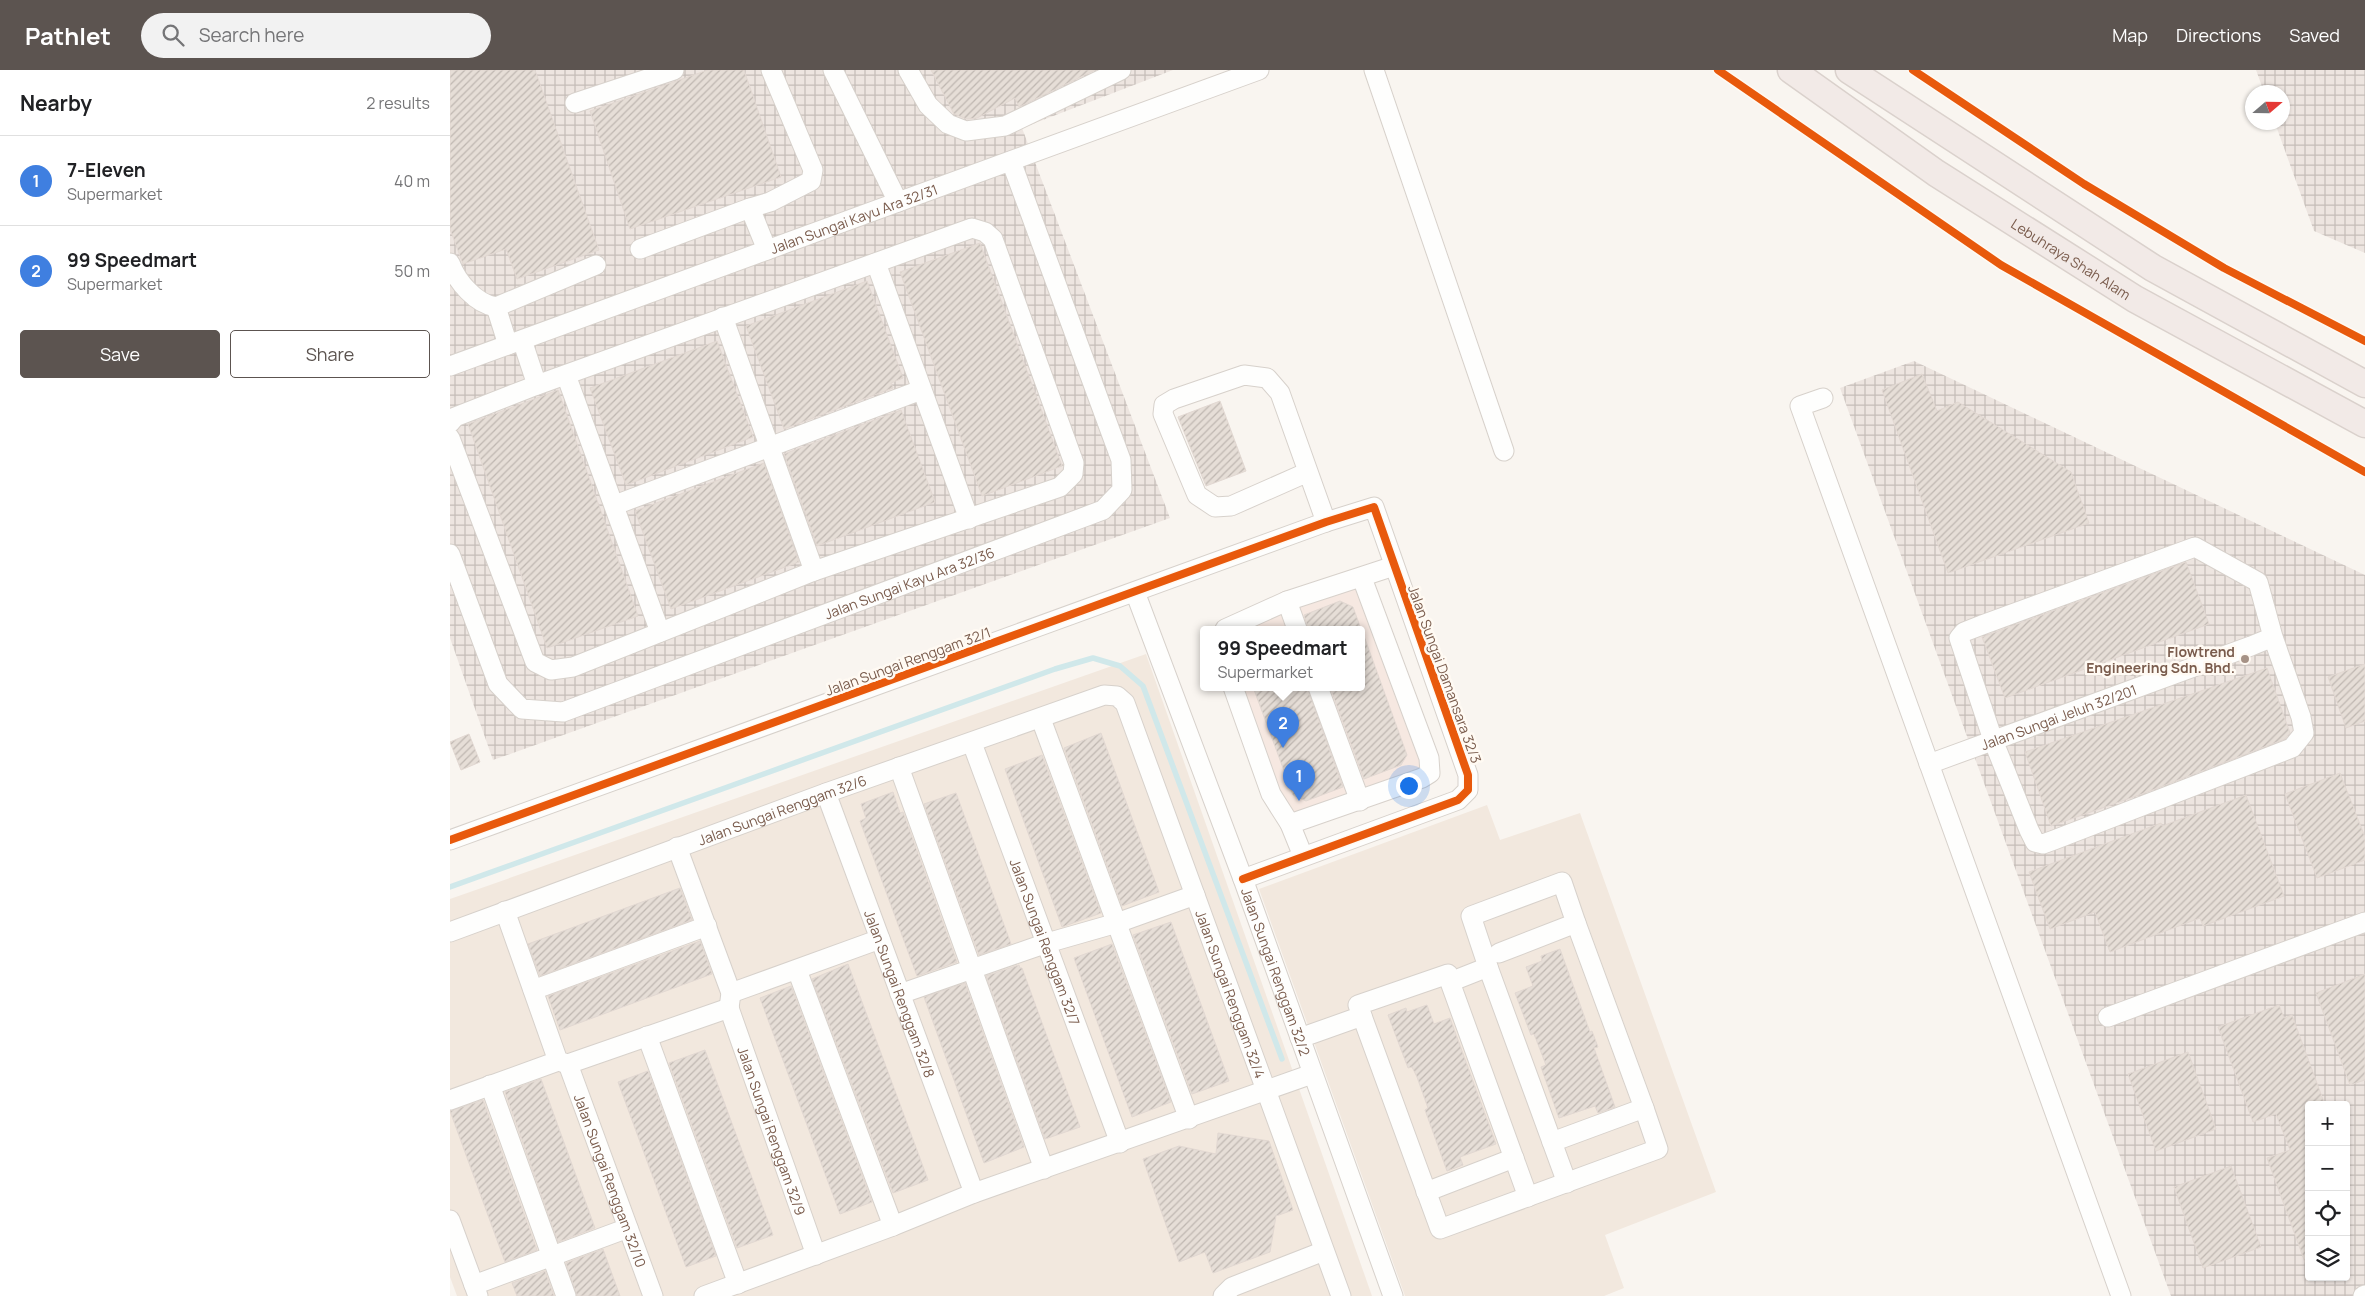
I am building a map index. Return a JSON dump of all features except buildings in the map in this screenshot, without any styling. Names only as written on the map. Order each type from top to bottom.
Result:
[{"type":"highway","name":"Lebuhraya Shah Alam","points":[[1791,70],[1936,173],[2135,298],[2365,424]]},
{"type":"highway","points":[[1849,70],[2153,268],[2365,384]]},
{"type":"street","points":[[576,103],[674,70]]},
{"type":"street","points":[[640,249],[770,202],[811,181],[813,170],[771,70]]},
{"type":"street","points":[[833,70],[898,202]]},
{"type":"street","points":[[908,70],[928,104],[948,124],[966,132],[1005,126],[1121,70]]},
{"type":"street","name":"Jalan Sungai Kayu Ara 32/31","points":[[450,366],[1259,70]]},
{"type":"street","points":[[1374,70],[1504,451]]},
{"type":"street","name":"Jalan Sungai Kayu Ara 32/36","points":[[450,554],[498,684],[522,710],[563,712],[1103,510],[1122,490],[1121,460],[1011,161]]},
{"type":"street","points":[[750,208],[767,250]]},
{"type":"street","points":[[450,422],[455,416],[537,384],[972,228],[985,232],[993,239],[1074,463],[1073,474],[1060,487],[969,520],[814,571],[573,667],[551,670],[535,662],[450,438]]},
{"type":"street","points":[[450,263],[455,277],[485,306],[496,307],[596,265]]},
{"type":"street","points":[[876,263],[969,520]]},
{"type":"street","points":[[496,307],[537,384]]},
{"type":"street","points":[[723,318],[814,571]]},
{"type":"street","points":[[566,375],[660,632]]},
{"type":"street","points":[[1308,472],[1231,506],[1215,507],[1197,495],[1163,414],[1164,405],[1174,399],[1244,376],[1267,378],[1280,393],[1326,522]]},
{"type":"street","points":[[615,505],[921,390]]},
{"type":"street","points":[[1823,398],[1800,406],[2121,1296]]},
{"type":"street","name":"Jalan Sungai Renggam 32/1","points":[[450,840],[1326,522],[1374,507]]},
{"type":"street","name":"Jalan Sungai Damansara 32/3","points":[[1243,879],[1458,800],[1468,790],[1468,775],[1374,507]]},
{"type":"street","points":[[2195,547],[2258,582],[2273,637],[2301,717],[2304,733],[2292,748],[2054,840],[2043,844],[2035,842],[1993,740],[1963,654],[1959,638],[1964,632],[2195,547]]},
{"type":"street","points":[[1232,626],[1287,601],[1394,566]]},
{"type":"street","points":[[1290,824],[1360,801],[1422,778],[1430,773],[1429,758],[1362,578]]},
{"type":"street","name":"Jalan Sungai Renggam 32/2","points":[[1135,592],[1243,879],[1393,1296]]},
{"type":"street","points":[[1287,601],[1296,626]]},
{"type":"street","name":"Jalan Sungai Jeluh 32/201","points":[[1930,764],[2273,637]]},
{"type":"street","points":[[1234,691],[1271,794],[1279,810],[1290,824],[1303,856]]},
{"type":"street","points":[[1319,691],[1360,801]]},
{"type":"street","name":"Jalan Sungai Renggam 32/6","points":[[450,932],[899,767],[1041,719],[1104,695],[1117,696]]},
{"type":"street","name":"Jalan Sungai Renggam 32/4","points":[[1117,696],[1125,702],[1324,1252],[1335,1294]]},
{"type":"street","points":[[1041,719],[1189,1119]]},
{"type":"street","name":"Jalan Sungai Renggam 32/7","points":[[972,743],[1120,1143]]},
{"type":"street","points":[[899,767],[1044,1169]]},
{"type":"street","name":"Jalan Sungai Renggam 32/8","points":[[826,793],[974,1193]]},
{"type":"street","name":"Jalan Sungai Renggam 32/9","points":[[677,847],[707,926],[816,1255]]},
{"type":"street","points":[[1448,974],[1358,1005],[1413,1131],[1426,1192],[1440,1229],[1658,1149],[1562,882],[1471,916],[1494,960],[1552,1142],[1567,1182]]},
{"type":"street","points":[[900,994],[1047,942],[1117,923],[1195,895]]},
{"type":"street","name":"Jalan Sungai Renggam 32/10","points":[[505,911],[533,990],[563,1062],[653,1296]]},
{"type":"street","points":[[2108,1017],[2365,922]]},
{"type":"street","points":[[1528,1197],[1450,982],[1576,923]]},
{"type":"street","points":[[533,990],[707,926]]},
{"type":"street","points":[[450,1100],[646,1036],[797,970],[880,939]]},
{"type":"street","points":[[797,970],[893,1226]]},
{"type":"street","points":[[1300,1038],[1362,1016]]},
{"type":"street","points":[[646,1036],[738,1284]]},
{"type":"street","points":[[704,1296],[893,1226],[974,1193],[1267,1092],[1312,1074]]},
{"type":"street","points":[[490,1086],[566,1296]]},
{"type":"street","points":[[1552,1142],[1644,1108]]},
{"type":"street","points":[[1426,1192],[1514,1158]]},
{"type":"street","points":[[450,1220],[476,1291],[552,1256],[628,1228]]},
{"type":"street","points":[[1223,1296],[1232,1287],[1324,1252]]},
{"type":"shaded area","points":[[450,70],[1173,70],[1022,128],[1170,518],[493,760],[450,638]]},
{"type":"shaded area","points":[[2256,70],[2365,70],[2365,253],[2314,231],[2278,130],[2290,130],[2290,85],[2261,85]]},
{"type":"shaded area","points":[[1914,361],[2365,575],[2365,1296],[2171,1296],[1840,388]]},
{"type":"shaded area","points":[[1360,584],[1426,768],[1290,817],[1283,809],[1240,691],[1365,691],[1365,626],[1245,626]]},
{"type":"shaded area","points":[[1146,654],[1372,1296],[457,1296],[450,1277],[450,899]]},
{"type":"shaded area","points":[[1487,805],[1500,840],[1580,813],[1716,1192],[1605,1235],[1624,1288],[1604,1296],[1405,1296],[1259,889]]},
{"type":"waterway","points":[[450,887],[1055,669],[1093,658],[1120,666],[1143,686],[1282,1059]]},
{"type":"cycle path","points":[[1718,70],[2001,265],[2365,472]]},
{"type":"cycle path","points":[[1913,70],[2084,184],[2224,268],[2365,341]]},
{"type":"cycle path","points":[[450,840],[1326,522],[1374,507],[1468,775],[1468,790],[1458,800],[1243,879]]},
{"type":"place","name":"Flowtrend Engineering Sdn. Bhd.","points":[[2245,659]]},
{"type":"place","name":"99 Speedmart","points":[[1283,748]]},
{"type":"place","name":"7-Eleven","points":[[1299,801]]}]
